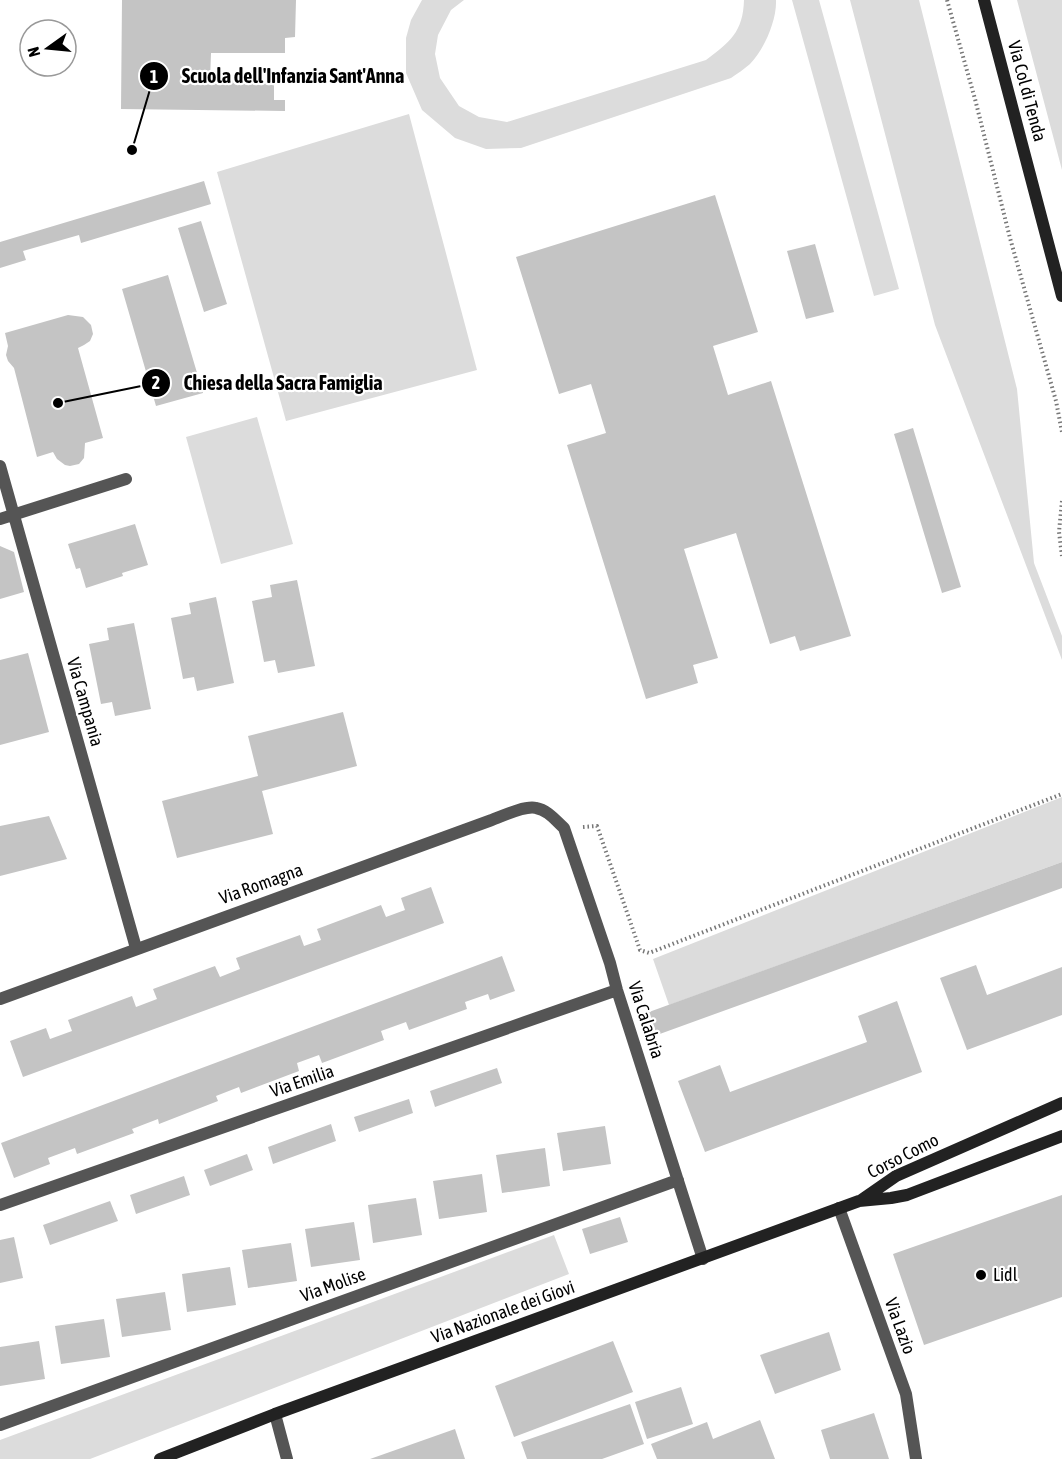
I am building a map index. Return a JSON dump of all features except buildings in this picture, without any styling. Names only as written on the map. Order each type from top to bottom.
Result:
[{"type":"main road","name":"Via Col di Tenda","points":[[984,0],[1062,296]]},
{"type":"main road","name":"Corso Como","points":[[859,1201],[896,1176],[1062,1102]]},
{"type":"main road","name":"Corso Como","points":[[859,1201],[907,1195],[1062,1136]]},
{"type":"main road","name":"Via Nazionale dei Giovi","points":[[160,1459],[275,1414],[859,1201]]},
{"type":"street","name":"Via Campania","points":[[0,466],[136,948]]},
{"type":"street","points":[[0,519],[126,479]]},
{"type":"street","name":"Via Romagna","points":[[0,999],[520,810],[535,807],[547,812],[564,828]]},
{"type":"street","name":"Via Calabria","points":[[564,828],[610,963],[616,990],[703,1259]]},
{"type":"street","name":"Via Emilia","points":[[0,1205],[616,990]]},
{"type":"street","name":"Via Molise","points":[[0,1425],[678,1180]]},
{"type":"street","name":"Via Lazio","points":[[839,1208],[906,1394],[916,1459]]},
{"type":"street","points":[[275,1414],[287,1459]]},
{"type":"path","points":[[947,0],[1056,401],[1062,432]]},
{"type":"path","points":[[1062,501],[1059,532],[1062,556]]},
{"type":"path","points":[[564,828],[597,826],[639,950],[648,953],[1062,794]]},
{"type":"shaded area","points":[[422,0],[464,0],[451,10],[438,35],[435,54],[440,78],[459,106],[479,117],[507,122],[706,60],[734,35],[741,20],[744,0],[776,0],[776,8],[769,34],[760,51],[750,64],[731,78],[521,148],[486,149],[455,138],[422,110],[406,73],[406,38],[411,20]]},
{"type":"shaded area","points":[[792,0],[819,0],[899,289],[874,296]]},
{"type":"shaded area","points":[[850,0],[919,0],[1017,389],[1034,563],[1062,636],[1062,660],[935,325]]},
{"type":"shaded area","points":[[1017,0],[1062,0],[1062,170]]},
{"type":"shaded area","points":[[409,114],[477,370],[286,421],[217,172]]},
{"type":"shaded area","points":[[257,417],[293,544],[221,564],[186,437]]},
{"type":"shaded area","points":[[1062,797],[1062,862],[669,1005],[653,959]]},
{"type":"shaded area","points":[[554,1235],[569,1274],[90,1459],[0,1459],[0,1440]]},
{"type":"place","name":"Scuola dell'Infanzia Sant'Anna","points":[[132,150]]},
{"type":"place","name":"Chiesa della Sacra Famiglia","points":[[58,403]]},
{"type":"place","name":"Lidl","points":[[981,1275]]}]
